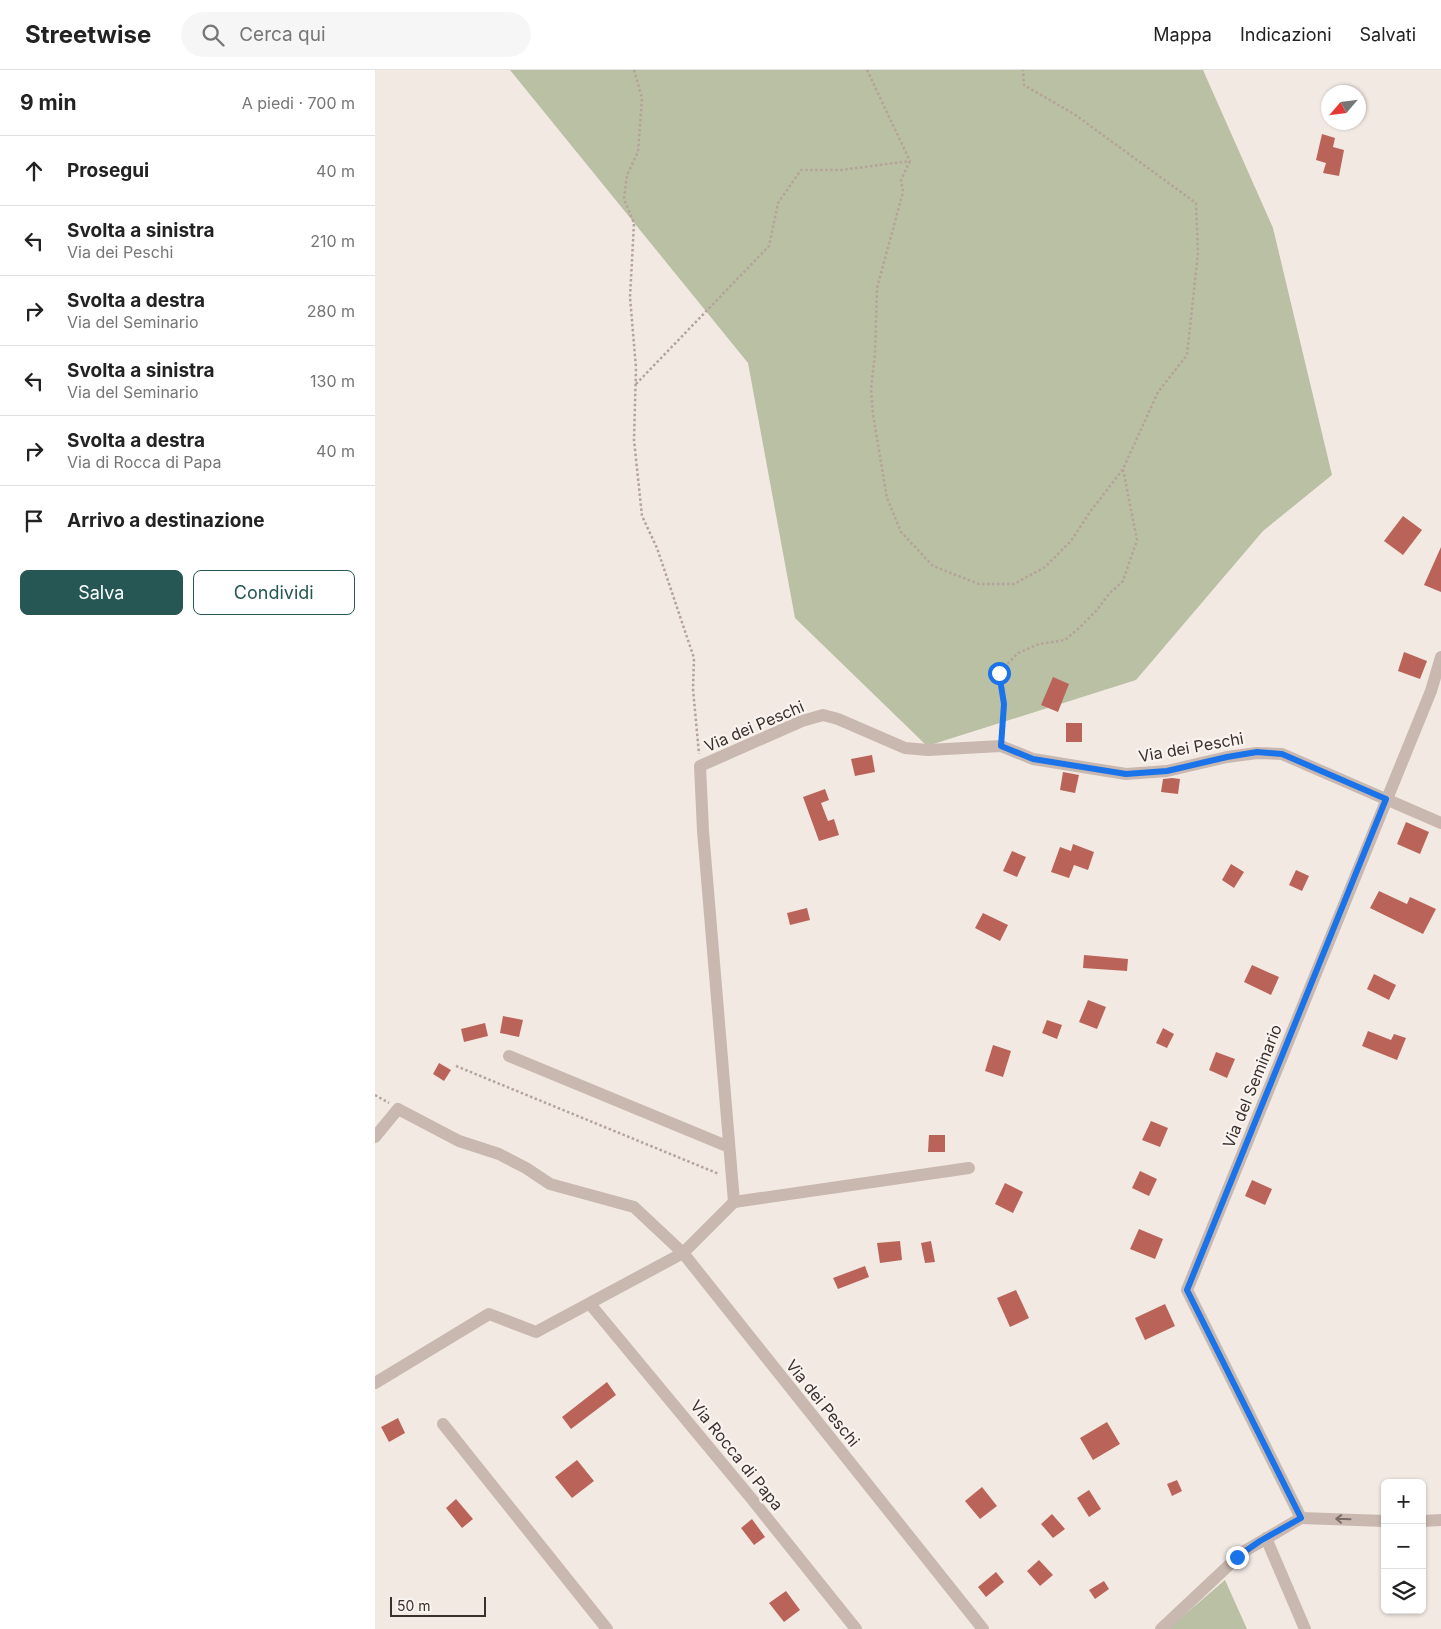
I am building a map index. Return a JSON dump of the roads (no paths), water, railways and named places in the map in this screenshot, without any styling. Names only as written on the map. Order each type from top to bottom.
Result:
[{"type":"street","name":"Via del Seminario","points":[[1301,1518],[1187,1290],[1431,691],[1441,657]]},
{"type":"street","name":"Via dei Peschi","points":[[734,1202],[703,831],[701,766],[802,721],[823,715],[838,719],[905,748],[928,750],[1001,746],[1033,759],[1126,774],[1167,771],[1257,752],[1282,754],[1441,823]]},
{"type":"street","points":[[509,1056],[729,1147]]},
{"type":"street","name":"Via dei Peschi","points":[[375,1137],[398,1109],[459,1141],[499,1154],[526,1168],[550,1184],[633,1207],[683,1253],[983,1629]]},
{"type":"street","points":[[375,1383],[489,1314],[536,1332],[683,1253],[734,1202],[969,1168]]},
{"type":"street","name":"Via Rocca di Papa","points":[[591,1304],[857,1629]]},
{"type":"street","points":[[443,1424],[607,1629]]},
{"type":"street","points":[[1161,1629],[1237,1557],[1301,1518],[1381,1521]]},
{"type":"street","points":[[1426,1521],[1441,1520]]},
{"type":"street","points":[[1266,1538],[1305,1629]]}]
